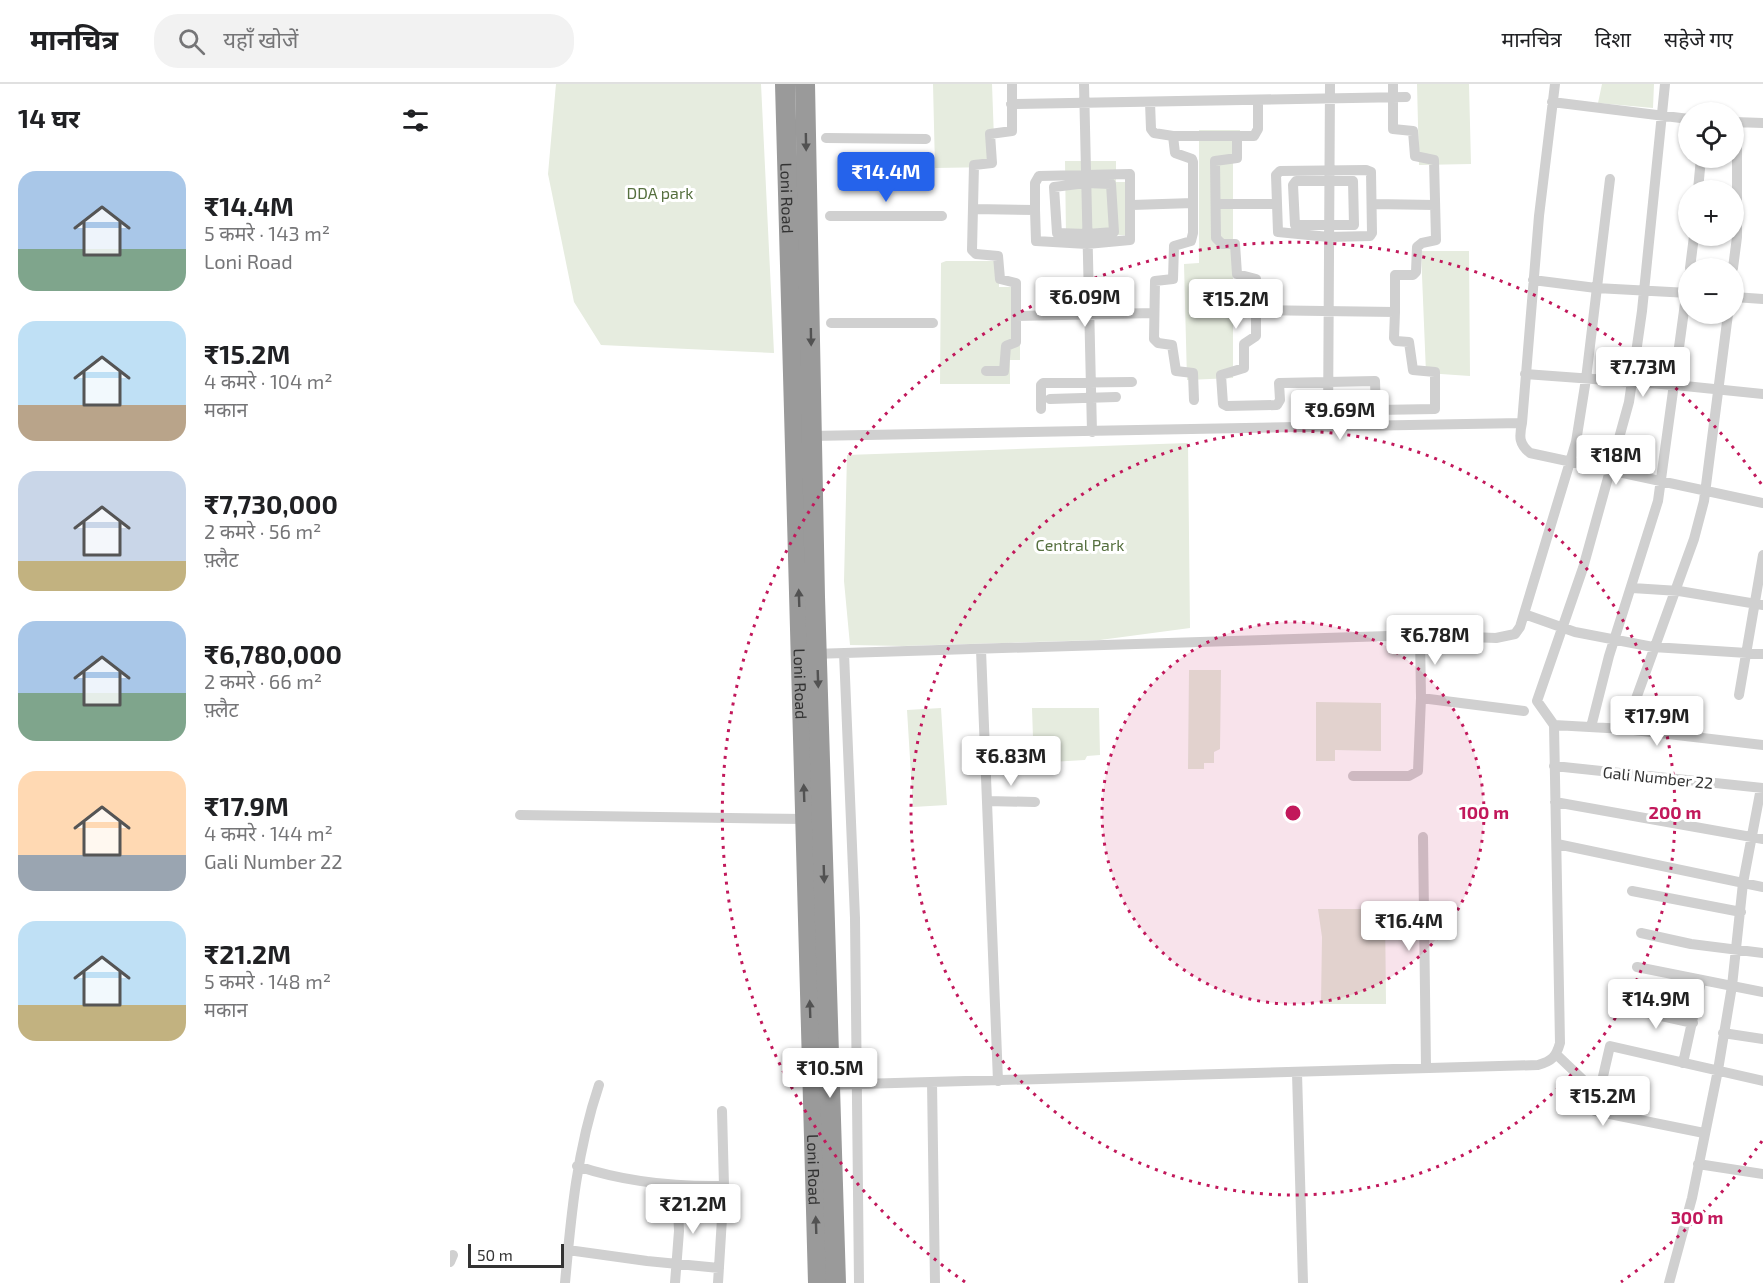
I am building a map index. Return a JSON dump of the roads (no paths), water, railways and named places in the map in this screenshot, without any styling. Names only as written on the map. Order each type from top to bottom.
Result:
[{"type":"highway","name":"Loni Road","points":[[785,84],[804,436]]},
{"type":"highway","name":"Loni Road","points":[[804,84],[804,436],[821,1085],[818,1283]]},
{"type":"highway","name":"Loni Road","points":[[809,654],[805,819],[836,1283]]},
{"type":"street","points":[[986,371],[1004,371],[1006,346],[1016,342],[1016,283],[1000,279],[998,256],[976,254],[972,250],[975,164],[992,163],[990,134],[1012,131],[1012,84]]},
{"type":"street","points":[[1084,84],[1092,432]]},
{"type":"street","points":[[1328,427],[1330,84]]},
{"type":"street","points":[[1237,136],[1237,158],[1215,161],[1216,238],[1218,242],[1236,246],[1239,276],[1255,278],[1256,336],[1244,344],[1244,368],[1221,375],[1223,404],[1227,406],[1278,405],[1279,383],[1375,381],[1377,410],[1435,409],[1435,372],[1413,370],[1409,342],[1396,341],[1394,338],[1395,275],[1413,275],[1416,272],[1417,247],[1422,243],[1436,240],[1434,160],[1415,156],[1413,132],[1393,129],[1393,84]]},
{"type":"street","points":[[1555,84],[1533,280],[1520,436],[1522,447],[1530,453],[1763,503]]},
{"type":"street","points":[[821,1085],[1538,1065],[1549,1062],[1557,1055],[1560,1043],[1554,725],[1537,701],[1564,626],[1610,471],[1632,383],[1644,291],[1665,84]]},
{"type":"street","points":[[1011,104],[1406,98]]},
{"type":"street","points":[[1150,102],[1150,129],[1154,133],[1173,136],[1237,136],[1257,134],[1258,100]]},
{"type":"street","points":[[1552,102],[1678,119]]},
{"type":"street","points":[[1744,122],[1763,123]]},
{"type":"street","points":[[1173,136],[1175,153],[1192,159],[1193,162],[1191,241],[1174,246],[1173,279],[1155,281],[1155,342],[1172,345],[1176,371],[1193,373],[1194,400]]},
{"type":"street","points":[[826,138],[926,139]]},
{"type":"street","points":[[1734,258],[1737,237],[1736,168]]},
{"type":"street","points":[[1366,170],[1371,172],[1373,204],[1370,236],[1295,225],[1293,185],[1296,181],[1329,176],[1366,170]]},
{"type":"street","points":[[1280,171],[1329,176],[1354,183],[1355,224],[1329,231],[1280,234],[1276,227],[1276,204],[1276,175],[1280,171]]},
{"type":"street","points":[[1130,174],[1132,205],[1130,240],[1115,244],[1055,231],[1056,185],[1086,179],[1130,174]]},
{"type":"street","points":[[1039,176],[1086,179],[1111,184],[1114,230],[1113,233],[1087,239],[1036,241],[1035,210],[1035,183],[1039,176]]},
{"type":"street","points":[[809,654],[1420,635],[1507,638],[1515,634],[1524,614],[1570,462],[1586,379],[1610,179]]},
{"type":"street","points":[[1132,205],[1193,203]]},
{"type":"street","points":[[1216,204],[1276,204]]},
{"type":"street","points":[[1373,204],[1435,205]]},
{"type":"street","points":[[973,210],[1035,210]]},
{"type":"street","points":[[830,216],[942,216]]},
{"type":"street","points":[[1533,280],[1596,288],[1678,292]]},
{"type":"street","points":[[1744,298],[1763,299]]},
{"type":"street","points":[[1256,310],[1395,312]]},
{"type":"street","points":[[1016,316],[1154,313]]},
{"type":"street","points":[[831,323],[933,323]]},
{"type":"street","points":[[1591,727],[1658,501],[1684,324]]},
{"type":"street","points":[[1625,729],[1694,539],[1706,490],[1727,324]]},
{"type":"street","points":[[1525,374],[1763,394]]},
{"type":"street","points":[[1041,409],[1041,385],[1043,383],[1132,382]]},
{"type":"street","points":[[1050,399],[1116,397]]},
{"type":"street","points":[[804,436],[1522,423]]},
{"type":"street","points":[[1739,695],[1746,652],[1758,605],[1763,555]]},
{"type":"street","points":[[1632,588],[1674,591],[1758,605]]},
{"type":"street","points":[[1524,614],[1564,626],[1575,632],[1653,647],[1763,654]]},
{"type":"street","points":[[1353,776],[1409,776],[1418,771],[1421,698],[1420,635]]},
{"type":"street","points":[[981,650],[998,1081]]},
{"type":"street","points":[[844,653],[855,918],[860,1283]]},
{"type":"street","points":[[1421,698],[1524,711]]},
{"type":"street","points":[[1554,725],[1625,729],[1763,745]]},
{"type":"street","name":"Gali Number 22","points":[[1554,766],[1762,788]]},
{"type":"street","points":[[1669,1283],[1718,1070],[1732,986],[1743,883],[1757,838],[1762,788]]},
{"type":"street","points":[[987,801],[1035,802]]},
{"type":"street","points":[[1555,802],[1757,838]]},
{"type":"street","points":[[520,815],[805,819]]},
{"type":"street","points":[[1423,837],[1426,1068]]},
{"type":"street","points":[[1557,844],[1763,887]]},
{"type":"street","points":[[1632,891],[1741,912]]},
{"type":"street","points":[[1641,933],[1691,944],[1763,953]]},
{"type":"street","points":[[1637,967],[1763,992]]},
{"type":"street","points":[[1683,1063],[1701,981]]},
{"type":"street","points":[[1625,1008],[1693,1023]]},
{"type":"street","points":[[1723,1033],[1763,1039]]},
{"type":"street","points":[[1704,1133],[1595,1111],[1610,1046],[1763,1081]]},
{"type":"street","points":[[1557,1055],[1599,1095]]},
{"type":"street","points":[[1297,1073],[1303,1283]]},
{"type":"street","points":[[932,1082],[935,1283]]},
{"type":"street","points":[[565,1283],[577,1166],[587,1121],[599,1085]]},
{"type":"street","points":[[718,1283],[724,1186],[722,1111]]},
{"type":"street","points":[[1698,1164],[1763,1174]]},
{"type":"street","points":[[577,1166],[608,1176],[677,1187],[724,1186]]},
{"type":"street","points":[[675,1283],[679,1232],[677,1187]]},
{"type":"street","points":[[568,1250],[676,1265],[719,1268]]},
{"type":"park label","name":"DDA park","points":[[660,192]]},
{"type":"park label","name":"Central Park","points":[[1080,544]]}]
